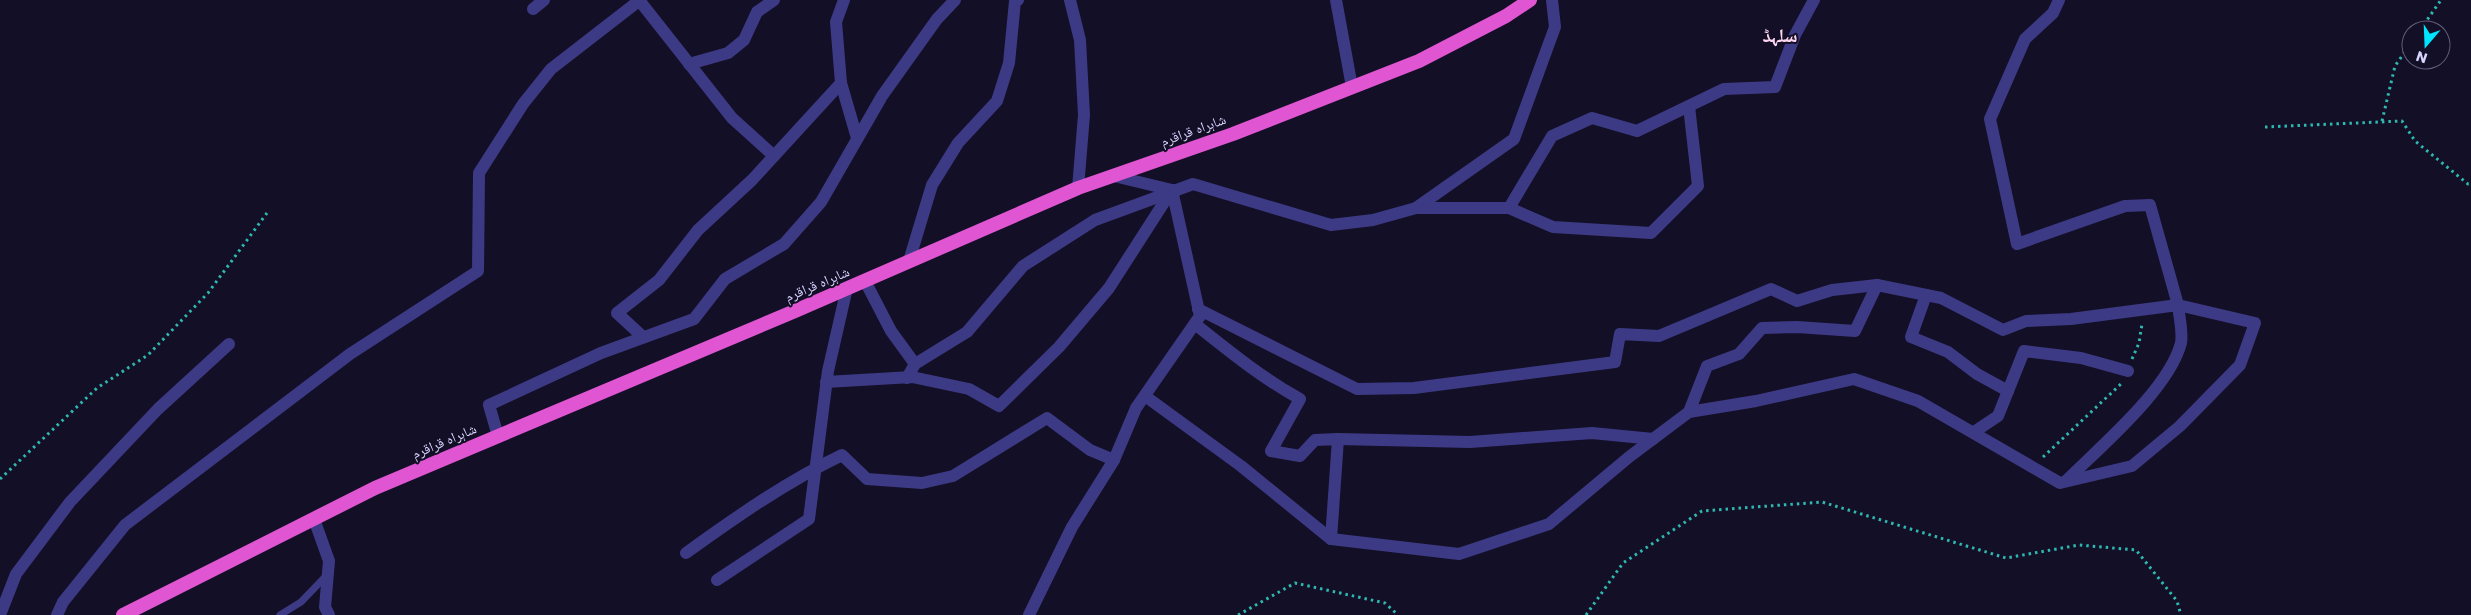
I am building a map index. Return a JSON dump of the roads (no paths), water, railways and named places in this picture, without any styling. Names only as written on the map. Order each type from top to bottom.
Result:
[{"type":"highway","name":"شاہراہ قراقرم","points":[[123,615],[375,488],[865,281],[1078,188],[1232,134],[1418,61],[1506,16],[1530,0]]},
{"type":"street","points":[[533,9],[544,0]]},
{"type":"street","points":[[57,615],[63,602],[124,524],[350,354],[478,270],[479,173],[524,104],[551,69],[639,0],[732,118],[774,156]]},
{"type":"street","points":[[690,64],[728,53],[744,40],[757,12],[774,0]]},
{"type":"street","points":[[844,0],[836,22],[841,83],[857,138]]},
{"type":"street","points":[[498,436],[488,405],[601,353],[694,319],[725,280],[784,244],[821,202],[882,96],[937,20],[955,0]]},
{"type":"street","points":[[909,261],[932,184],[958,143],[997,101],[1008,63],[1015,1],[1018,0]]},
{"type":"street","points":[[1070,0],[1080,40],[1084,115],[1078,188]]},
{"type":"street","points":[[1336,0],[1352,87]]},
{"type":"street","points":[[1416,208],[1514,139],[1554,28],[1552,0]]},
{"type":"street","points":[[1510,208],[1552,136],[1592,118],[1637,130],[1724,89],[1775,87],[1794,35],[1814,0]]},
{"type":"street","points":[[2059,0],[2054,13],[2025,39],[1990,119],[2017,244],[2084,223],[2125,206],[2150,205],[2178,305],[2181,340],[2172,366],[2139,407],[2066,481]]},
{"type":"street","points":[[643,337],[617,313],[659,280],[698,230],[752,180],[841,83]]},
{"type":"street","points":[[907,378],[915,364],[967,332],[1023,266],[1095,220],[1172,190],[1193,184],[1331,225],[1373,220],[1416,208],[1510,208],[1553,227],[1651,233],[1698,186],[1689,106]]},
{"type":"street","points":[[1114,176],[1172,190]]},
{"type":"street","points":[[1029,615],[1072,527],[1114,460],[1136,408],[1200,316],[1172,190]]},
{"type":"street","points":[[826,382],[907,378],[969,389],[999,406],[1059,347],[1109,288],[1172,190]]},
{"type":"street","points":[[865,281],[891,331],[915,364]]},
{"type":"street","points":[[1145,396],[1241,466],[1330,539],[1459,554],[1549,524],[1653,439],[1690,412],[1756,401],[1854,379],[1918,401],[2060,482],[2132,466],[2180,426],[2240,365],[2255,323],[2178,305],[2070,318],[2026,321],[2003,330],[1941,298],[1876,285],[1832,290],[1797,301],[1771,289],[1659,336],[1620,334],[1615,362],[1414,388],[1357,389],[1198,309]]},
{"type":"street","points":[[1690,412],[1706,366],[1739,354],[1762,328],[1798,327],[1855,331],[1876,285]]},
{"type":"street","points":[[717,580],[809,519],[826,382],[847,288]]},
{"type":"street","points":[[1926,295],[1911,338],[1948,352],[1977,374],[2008,391]]},
{"type":"street","points":[[1195,324],[1264,378],[1300,399],[1271,450],[1300,456],[1316,440],[1338,439],[1470,442],[1592,433],[1653,439]]},
{"type":"street","points":[[0,615],[16,574],[70,502],[158,409],[229,344]]},
{"type":"street","points":[[1974,432],[1998,416],[2024,351],[2081,358],[2128,371]]},
{"type":"street","points":[[686,553],[748,507],[816,467],[842,455],[867,479],[922,483],[953,476],[1047,418],[1090,450],[1114,460]]},
{"type":"street","points":[[1330,539],[1338,439]]},
{"type":"street","points":[[314,519],[329,561],[325,607],[329,615]]},
{"type":"lane","points":[[280,615],[301,602],[328,574]]},
{"type":"district","name":"سلہڈ","points":[[1780,35]]}]
